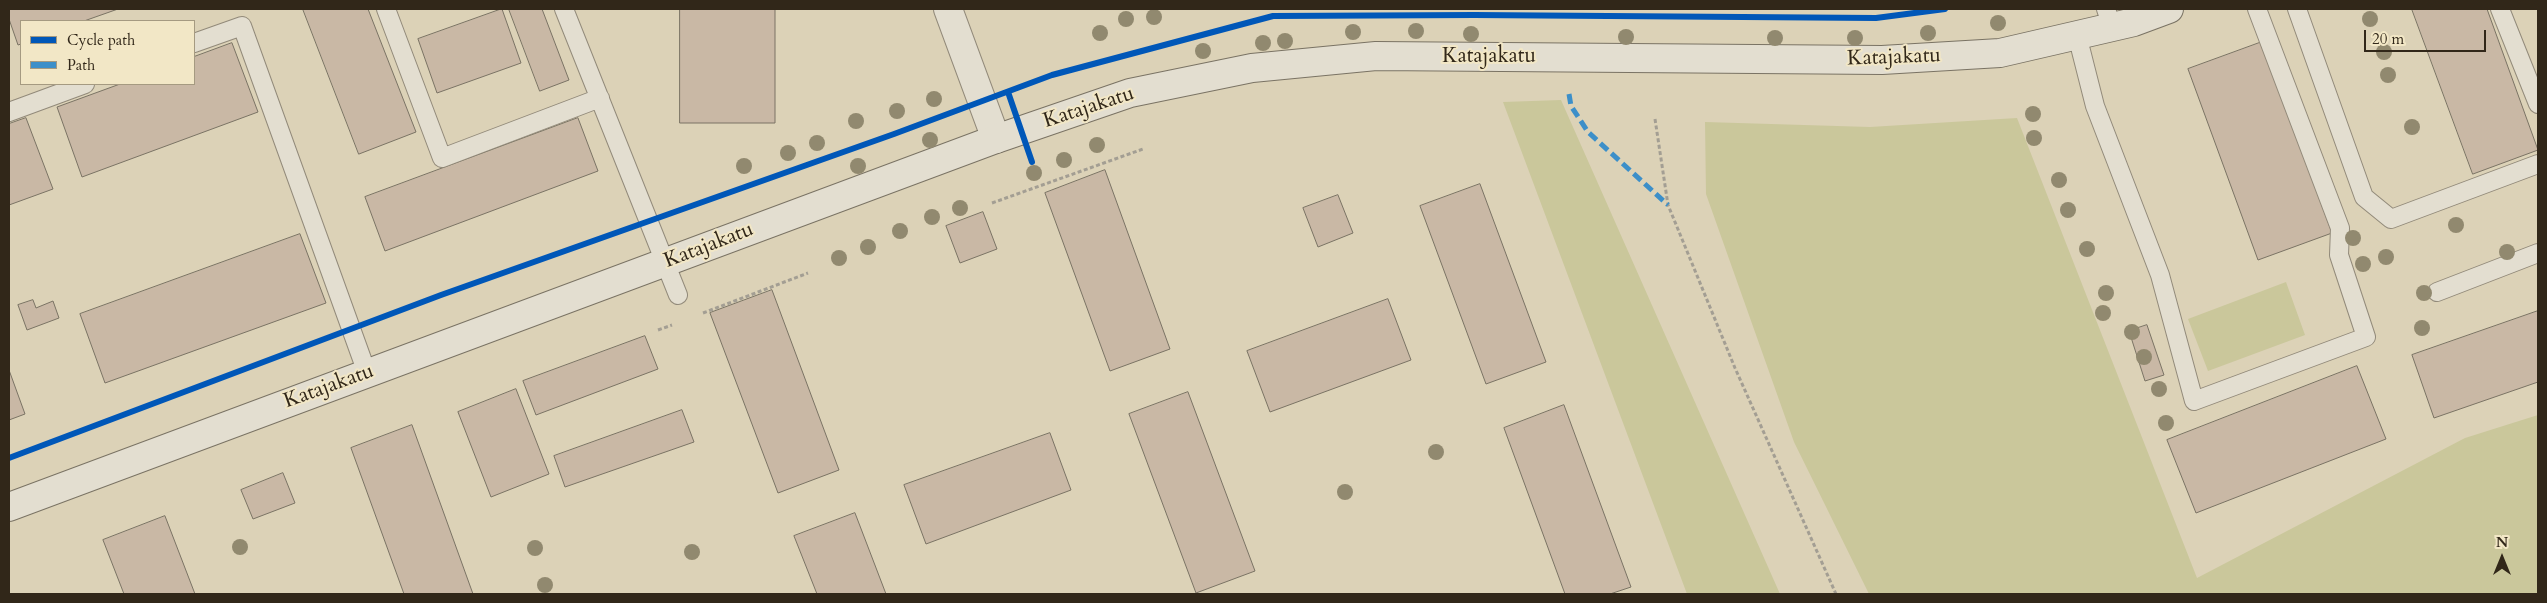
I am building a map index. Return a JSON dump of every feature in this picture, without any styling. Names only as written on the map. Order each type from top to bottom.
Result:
[{"type":"street","points":[[948,9],[996,139]]},
{"type":"street","name":"Katajakatu","points":[[9,507],[996,139],[1130,93],[1252,68],[1376,56],[1882,60],[2000,53],[2077,35],[2109,18],[2134,22],[2169,9]]},
{"type":"lane","points":[[386,9],[442,158],[600,98]]},
{"type":"lane","points":[[564,9],[678,294]]},
{"type":"lane","points":[[2077,35],[2096,106],[2160,275],[2194,401],[2366,337],[2339,255],[2340,228],[2258,9]]},
{"type":"lane","points":[[2297,9],[2364,197],[2391,218],[2538,164]]},
{"type":"lane","points":[[2500,9],[2538,104]]},
{"type":"lane","points":[[195,43],[242,26],[367,373]]},
{"type":"lane","points":[[9,112],[82,85]]},
{"type":"lane","points":[[2437,292],[2538,253]]},
{"type":"path","points":[[1654,119],[1668,205],[1735,368],[1836,594]]},
{"type":"path","points":[[992,204],[1143,149]]},
{"type":"path","points":[[702,313],[808,273]]},
{"type":"path","points":[[658,330],[676,323]]},
{"type":"shaded area","points":[[1561,100],[1780,594],[1687,594],[1503,102]]},
{"type":"shaded area","points":[[2017,118],[2197,578],[2465,438],[2538,415],[2538,594],[1869,594],[1794,442],[1706,194],[1705,122],[1870,127]]},
{"type":"shaded area","points":[[2286,282],[2305,335],[2208,371],[2188,319]]},
{"type":"building","points":[[9,9],[118,9],[87,20],[20,20],[20,44],[18,45],[9,19]]},
{"type":"building","points":[[303,9],[368,9],[416,132],[359,154]]},
{"type":"building","points":[[502,9],[521,63],[437,93],[418,39]]},
{"type":"building","points":[[509,9],[542,9],[569,80],[540,91]]},
{"type":"building","points":[[680,9],[775,9],[775,123],[680,123]]},
{"type":"building","points":[[2412,9],[2487,9],[2538,150],[2473,174]]},
{"type":"building","points":[[2262,42],[2332,233],[2258,260],[2188,69]]},
{"type":"building","points":[[232,43],[258,112],[82,177],[57,107],[117,85],[195,85],[195,57]]},
{"type":"building","points":[[26,118],[53,189],[9,205],[9,124]]},
{"type":"building","points":[[578,118],[598,171],[385,251],[365,197]]},
{"type":"building","points":[[1105,170],[1170,349],[1110,371],[1045,193]]},
{"type":"building","points":[[1480,184],[1546,362],[1486,384],[1420,206]]},
{"type":"building","points":[[1338,195],[1353,233],[1318,247],[1303,208]]},
{"type":"building","points":[[983,212],[997,249],[960,263],[946,226]]},
{"type":"building","points":[[300,234],[326,303],[105,383],[80,314]]},
{"type":"building","points":[[772,290],[839,470],[778,493],[710,313]]},
{"type":"building","points":[[1388,299],[1411,360],[1270,412],[1247,351]]},
{"type":"building","points":[[33,300],[36,308],[53,301],[59,318],[27,330],[18,305]]},
{"type":"building","points":[[2538,311],[2538,382],[2434,418],[2412,355]]},
{"type":"building","points":[[2147,325],[2164,375],[2145,381],[2129,331]]},
{"type":"building","points":[[645,336],[658,369],[536,415],[523,381]]},
{"type":"building","points":[[2357,366],[2386,439],[2196,513],[2167,440]]},
{"type":"building","points":[[9,370],[25,414],[9,420]]},
{"type":"building","points":[[516,389],[549,474],[491,497],[458,412]]},
{"type":"building","points":[[1188,392],[1255,571],[1196,593],[1129,414]]},
{"type":"building","points":[[1564,405],[1631,587],[1610,594],[1565,594],[1504,428]]},
{"type":"building","points":[[682,410],[694,442],[565,487],[554,456]]},
{"type":"building","points":[[412,425],[473,594],[404,594],[351,448]]},
{"type":"building","points":[[1050,433],[1071,490],[926,544],[904,485]]},
{"type":"building","points":[[283,473],[295,503],[253,519],[241,490]]},
{"type":"building","points":[[855,513],[886,594],[817,594],[794,536]]},
{"type":"building","points":[[165,516],[195,594],[124,594],[103,540]]},
{"type":"marked path","points":[[1569,94],[1571,106],[1588,132],[1668,205]]},
{"type":"cycle path","points":[[9,458],[441,295],[894,134],[1052,75],[1273,16],[1474,15],[1876,18],[1945,9]]},
{"type":"cycle path","points":[[1008,92],[1032,162]]}]
